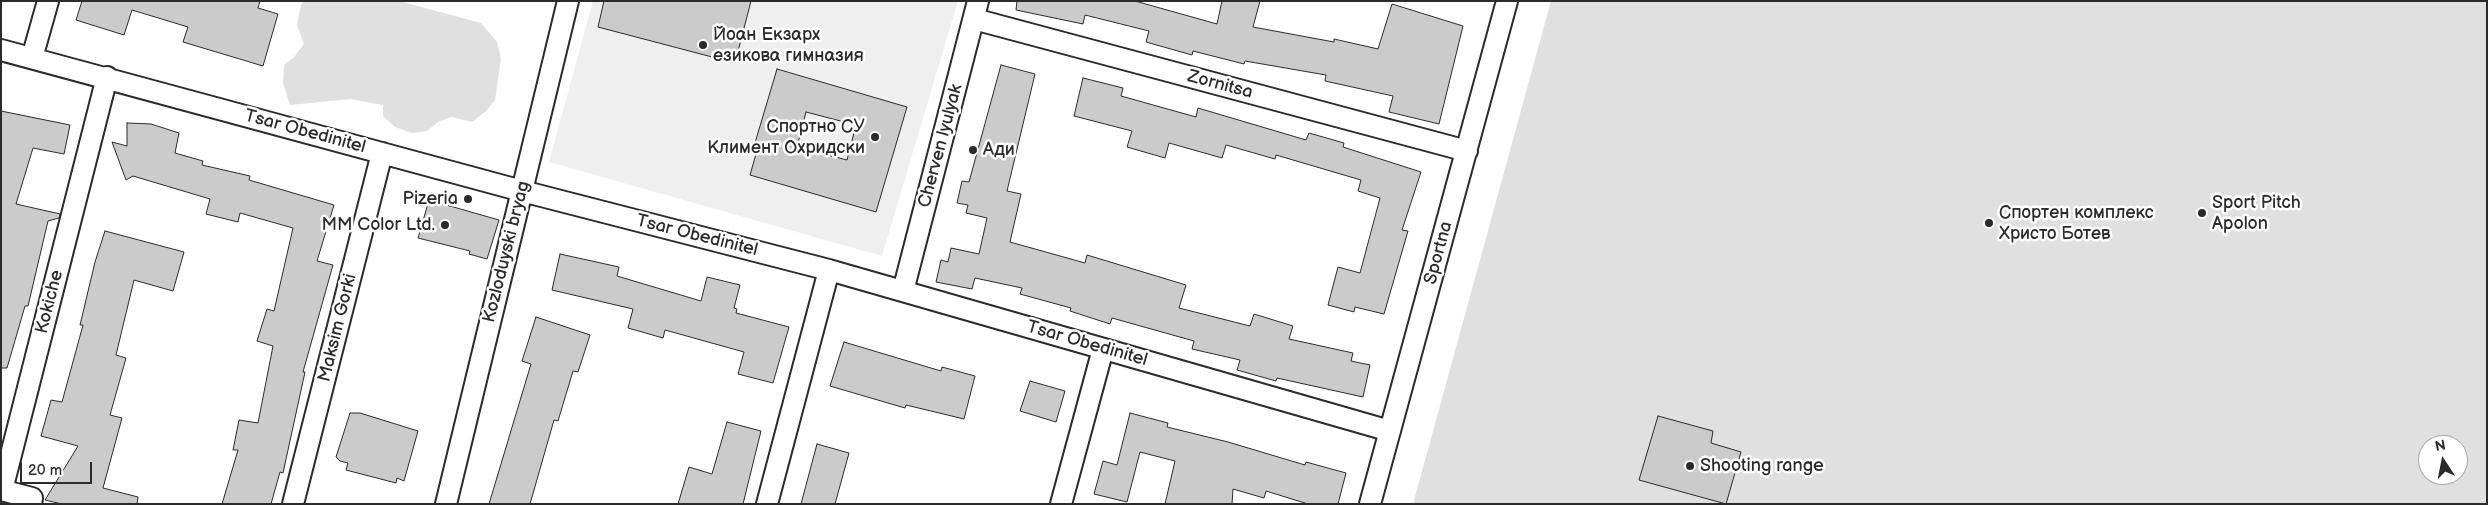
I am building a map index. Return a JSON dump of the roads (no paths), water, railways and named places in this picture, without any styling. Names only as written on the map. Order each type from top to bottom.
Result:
[{"type":"street","points":[[32,58],[48,1]]},
{"type":"street","name":"Kozloduyski bryag","points":[[446,504],[568,1]]},
{"type":"street","name":"Sportna","points":[[1370,504],[1507,1]]},
{"type":"street","name":"Zornitsa","points":[[976,10],[1467,152]]},
{"type":"street","name":"Cherven lyulyak","points":[[903,291],[976,10]]},
{"type":"street","name":"Tsar Obedinitel","points":[[1,50],[522,191],[829,270],[1390,431]]},
{"type":"street","name":"Kokiche","points":[[31,504],[32,498],[2,490],[107,78]]},
{"type":"street","name":"Maksim Gorki","points":[[294,504],[382,153]]},
{"type":"street","points":[[767,504],[829,270]]},
{"type":"street","points":[[1061,504],[1102,349]]},
{"type":"place","name":"Йоан Екзарх езикова гимназия","points":[[703,45]]},
{"type":"place","name":"Спортно СУ Климент Охридски","points":[[875,137]]},
{"type":"place","name":"Ади","points":[[973,150]]},
{"type":"place","name":"Pizeria","points":[[468,199]]},
{"type":"place","name":"Sport Pitch Apolon","points":[[2202,213]]},
{"type":"place","name":"Спортен комплекс Христо Ботев","points":[[1989,223]]},
{"type":"place","name":"MM Color Ltd.","points":[[445,225]]},
{"type":"place","name":"Shooting range","points":[[1690,466]]}]
